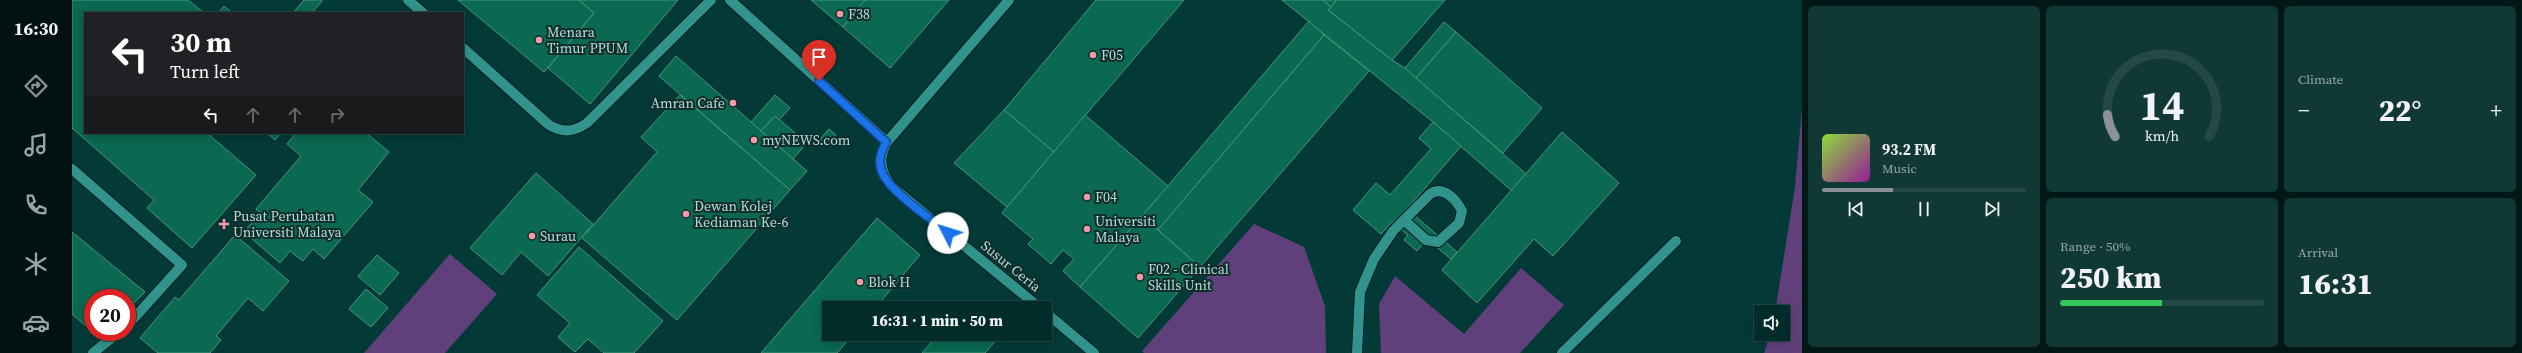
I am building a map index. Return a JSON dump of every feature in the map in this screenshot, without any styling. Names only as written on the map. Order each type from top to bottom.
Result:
[{"type":"lane","points":[[408,0],[422,12]]},
{"type":"lane","points":[[464,49],[549,125],[558,130],[568,131],[579,129],[587,123],[711,0]]},
{"type":"lane","points":[[730,0],[886,142],[1009,0]]},
{"type":"lane","name":"Susur Ceria","points":[[886,142],[881,153],[881,169],[891,186],[1031,301]]},
{"type":"lane","points":[[72,169],[182,265],[136,316]]},
{"type":"lane","points":[[1357,353],[1360,292],[1374,259],[1395,229],[1404,220],[1435,190],[1441,190],[1462,211],[1459,222],[1438,242],[1426,240],[1404,220]]},
{"type":"lane","points":[[1562,353],[1676,240]]},
{"type":"lane","name":"Susur Ceria","points":[[1052,318],[1094,353]]},
{"type":"lane","points":[[93,353],[108,341]]},
{"type":"shaded area","points":[[1802,108],[1802,353],[1764,353],[1768,341],[1790,341],[1790,305],[1776,305],[1795,187]]},
{"type":"shaded area","points":[[1254,224],[1304,247],[1325,306],[1326,353],[1144,353],[1142,351]]},
{"type":"shaded area","points":[[450,254],[497,294],[445,353],[364,353]]},
{"type":"shaded area","points":[[1521,268],[1564,305],[1520,353],[1381,353],[1379,304],[1395,276],[1464,334]]},
{"type":"building","points":[[72,0],[188,0],[203,12],[84,12],[84,134],[208,134],[256,175],[192,248],[147,208],[154,200],[72,128]]},
{"type":"building","points":[[304,0],[322,0],[313,12],[294,12]]},
{"type":"building","name":"Menara Timur PPUM","points":[[458,0],[579,0],[594,13],[544,72]]},
{"type":"building","points":[[579,0],[678,0],[590,104],[548,68],[594,13]]},
{"type":"building","name":"F38","points":[[811,0],[865,0],[843,27]]},
{"type":"building","points":[[865,0],[949,0],[890,68],[843,27]]},
{"type":"building","name":"F05","points":[[1096,0],[1184,0],[1054,152],[1004,110]]},
{"type":"building","points":[[1282,0],[1323,0],[1331,7],[1328,10],[1392,60],[1405,68],[1526,174],[1512,191],[1433,122]]},
{"type":"building","points":[[1323,0],[1337,0],[1331,7]]},
{"type":"building","points":[[1337,0],[1445,0],[1392,60],[1328,10]]},
{"type":"building","points":[[224,6],[231,12],[219,12]]},
{"type":"building","points":[[1309,21],[1324,35],[1158,230],[1142,216]]},
{"type":"building","points":[[1444,22],[1456,32],[1416,78],[1405,68]]},
{"type":"building","points":[[1456,32],[1542,108],[1503,153],[1416,78]]},
{"type":"building","points":[[1324,35],[1369,71],[1200,267],[1158,230]]},
{"type":"building","points":[[676,56],[807,171],[790,190],[659,76]]},
{"type":"building","name":"Dewan Kolej Kediaman Ke-6","points":[[680,95],[790,190],[677,320],[582,238],[657,152],[641,137]]},
{"type":"building","points":[[775,95],[790,108],[779,120],[775,116],[761,131],[751,122]]},
{"type":"building","points":[[1004,110],[1054,152],[1007,207],[954,163]]},
{"type":"building","name":"F04","points":[[1085,115],[1168,186],[1080,287],[1063,271],[1074,259],[1063,250],[1051,264],[1028,244],[1033,239],[1002,213]]},
{"type":"building","points":[[775,116],[807,143],[793,159],[761,131]]},
{"type":"building","points":[[1433,122],[1461,146],[1407,209],[1457,252],[1451,259],[1427,239],[1417,251],[1404,240],[1408,235],[1392,222],[1381,234],[1353,210],[1376,183],[1390,195],[1431,149],[1419,138]]},
{"type":"building","points":[[829,129],[836,135],[827,145],[820,139]]},
{"type":"building","points":[[1562,132],[1619,183],[1553,256],[1534,239],[1477,303],[1442,270]]},
{"type":"building","points":[[268,134],[280,134],[275,140]]},
{"type":"building","points":[[295,134],[367,134],[389,152],[358,190],[373,202],[324,259],[313,249],[303,261],[290,251],[280,263],[244,232],[260,213],[256,209],[301,156],[287,144]]},
{"type":"building","name":"Surau","points":[[536,173],[593,224],[548,276],[521,252],[502,275],[470,248]]},
{"type":"building","name":"F02 - Clinical Skills Unit","points":[[1142,216],[1200,267],[1138,338],[1080,287]]},
{"type":"building","name":"Blok H","points":[[877,218],[920,255],[881,301],[822,301],[822,341],[847,341],[837,353],[761,353]]},
{"type":"building","points":[[72,232],[145,292],[136,301],[136,289],[84,289],[84,324],[72,314]]},
{"type":"building","points":[[235,235],[289,281],[263,311],[248,298],[216,336],[221,340],[210,353],[158,353],[140,338],[175,297],[179,300]]},
{"type":"building","points":[[579,247],[663,321],[634,353],[604,353],[588,339],[575,352],[558,337],[570,323],[537,295]]},
{"type":"building","points":[[377,255],[399,273],[380,295],[358,276]]},
{"type":"building","points":[[366,289],[388,308],[371,327],[349,309]]},
{"type":"building","points":[[932,341],[996,341],[985,353],[922,353]]},
{"type":"place","name":"F38","points":[[840,14]]},
{"type":"place","name":"Menara Timur PPUM","points":[[539,40]]},
{"type":"place","name":"F05","points":[[1093,55]]},
{"type":"place","name":"Amran Cafe","points":[[733,103]]},
{"type":"place","name":"myNEWS.com","points":[[754,140]]},
{"type":"place","name":"F04","points":[[1087,197]]},
{"type":"place","name":"Dewan Kolej Kediaman Ke-6","points":[[686,214]]},
{"type":"place","name":"Pusat Perubatan Universiti Malaya","points":[[224,224]]},
{"type":"place","name":"Universiti Malaya","points":[[1087,229]]},
{"type":"place","name":"Surau","points":[[532,236]]},
{"type":"place","name":"F02 - Clinical Skills Unit","points":[[1140,277]]},
{"type":"place","name":"Blok H","points":[[860,282]]},
{"type":"route","points":[[819,81],[886,142],[881,153],[880,161],[881,169],[891,186],[948,233]]}]
